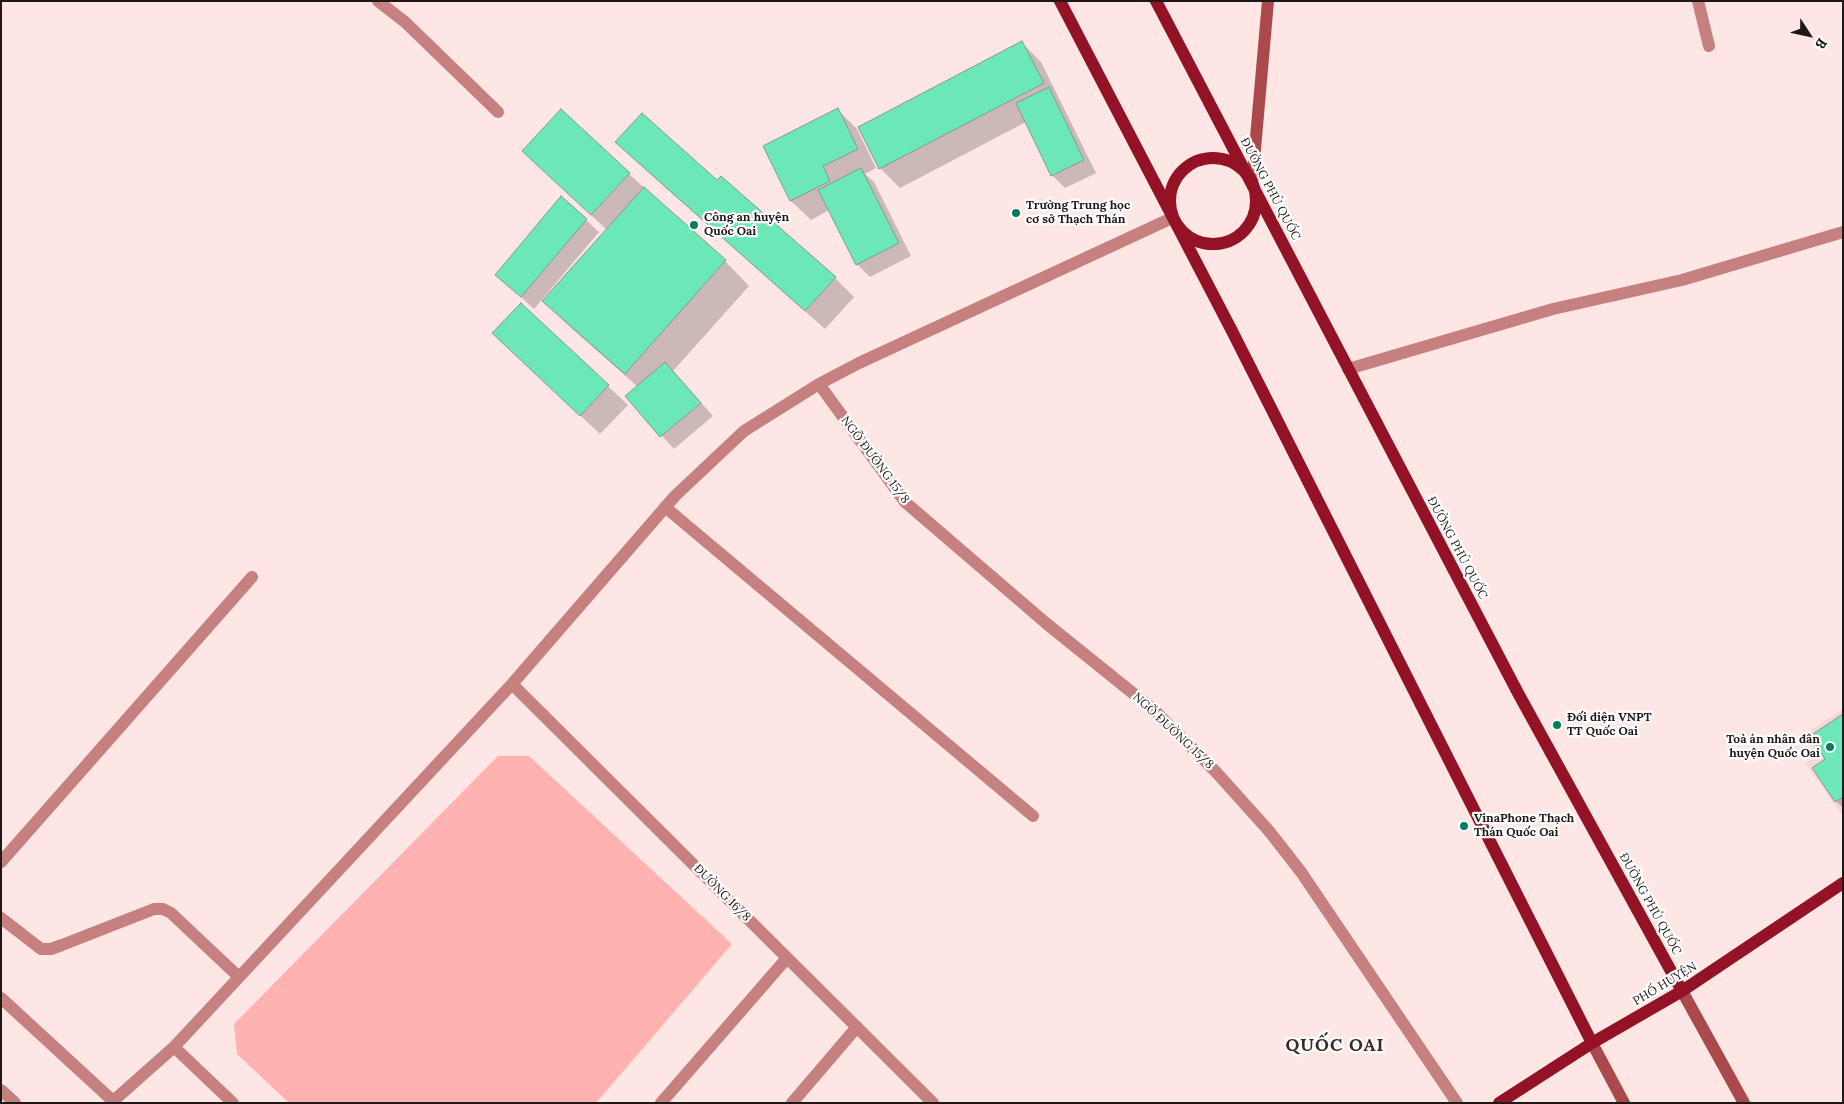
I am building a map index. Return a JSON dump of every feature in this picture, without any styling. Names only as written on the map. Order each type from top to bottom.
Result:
[{"type":"main road","points":[[1060,1],[1232,331],[1624,1103]]},
{"type":"main road","name":"ĐƯỜNG PHỦ QUỐC","points":[[1156,1],[1518,693],[1744,1103]]},
{"type":"main road","points":[[1252,183],[1268,1]]},
{"type":"main road","points":[[1221,158],[1234,163],[1245,172],[1252,183],[1256,196],[1255,209],[1250,222],[1242,232],[1230,240],[1218,244],[1204,243],[1191,238],[1181,230],[1172,218],[1170,192],[1176,179],[1184,169],[1195,161],[1221,158]]},
{"type":"main road","name":"PHỐ HUYỆN","points":[[1498,1103],[1592,1043],[1682,991],[1843,883]]},
{"type":"street","points":[[378,1],[405,22],[498,112]]},
{"type":"street","points":[[1698,1],[1709,46]]},
{"type":"street","points":[[1,998],[112,1102],[174,1048],[512,684],[675,496],[744,431],[819,384],[914,337],[1172,218]]},
{"type":"street","points":[[1348,369],[1553,309],[1682,280],[1843,232]]},
{"type":"street","name":"NGÕ ĐƯỜNG 15/8","points":[[819,384],[905,502],[1047,624],[1155,711],[1216,772],[1301,872],[1457,1103]]},
{"type":"street","points":[[665,507],[1033,816]]},
{"type":"street","points":[[1,862],[252,577]]},
{"type":"street","name":"ĐƯỜNG 16/8","points":[[512,684],[933,1103]]},
{"type":"street","points":[[1,918],[41,949],[56,947],[154,909],[163,909],[171,913],[239,977]]},
{"type":"street","points":[[661,1103],[788,958]]},
{"type":"street","points":[[792,1103],[856,1027]]},
{"type":"street","points":[[174,1048],[233,1103]]},
{"type":"street","points":[[1,1090],[15,1103]]},
{"type":"shaded area","name":"Toà án nhân dân huyện Quốc Oai","points":[[1843,709],[1843,816],[1805,763],[1817,756],[1803,735]]},
{"type":"shaded area","points":[[498,756],[529,756],[732,944],[596,1103],[289,1103],[237,1054],[234,1024]]},
{"type":"building","points":[[1022,41],[1044,83],[879,169],[858,127]]},
{"type":"building","points":[[1049,87],[1084,160],[1051,176],[1016,103]]},
{"type":"building","points":[[838,108],[858,149],[823,166],[830,181],[790,201],[763,146]]},
{"type":"building","points":[[561,109],[630,173],[591,215],[522,151]]},
{"type":"building","points":[[642,113],[717,180],[721,176],[836,277],[805,311],[615,142]]},
{"type":"building","points":[[861,168],[899,243],[856,265],[818,190]]},
{"type":"building","points":[[644,187],[726,260],[625,374],[542,301]]},
{"type":"building","points":[[561,196],[587,219],[521,297],[495,275]]},
{"type":"building","points":[[521,303],[609,385],[580,416],[492,333]]},
{"type":"building","points":[[665,362],[701,403],[660,437],[625,396]]},
{"type":"building","name":"Toà án nhân dân huyện Quốc Oai","points":[[1843,714],[1843,797],[1835,802],[1812,768],[1825,759],[1810,736]]},
{"type":"place","name":"Trường Trung học cơ sở Thạch Thán","points":[[1016,213]]},
{"type":"place","name":"Công an huyện Quốc Oai","points":[[694,225]]},
{"type":"place","name":"Đối diện VNPT TT Quốc Oai","points":[[1557,725]]},
{"type":"place","name":"Toà án nhân dân huyện Quốc Oai","points":[[1830,747]]},
{"type":"place","name":"VinaPhone Thạch Thán Quốc Oai","points":[[1464,826]]},
{"type":"district","name":"QUỐC OAI","points":[[1335,1046]]}]
